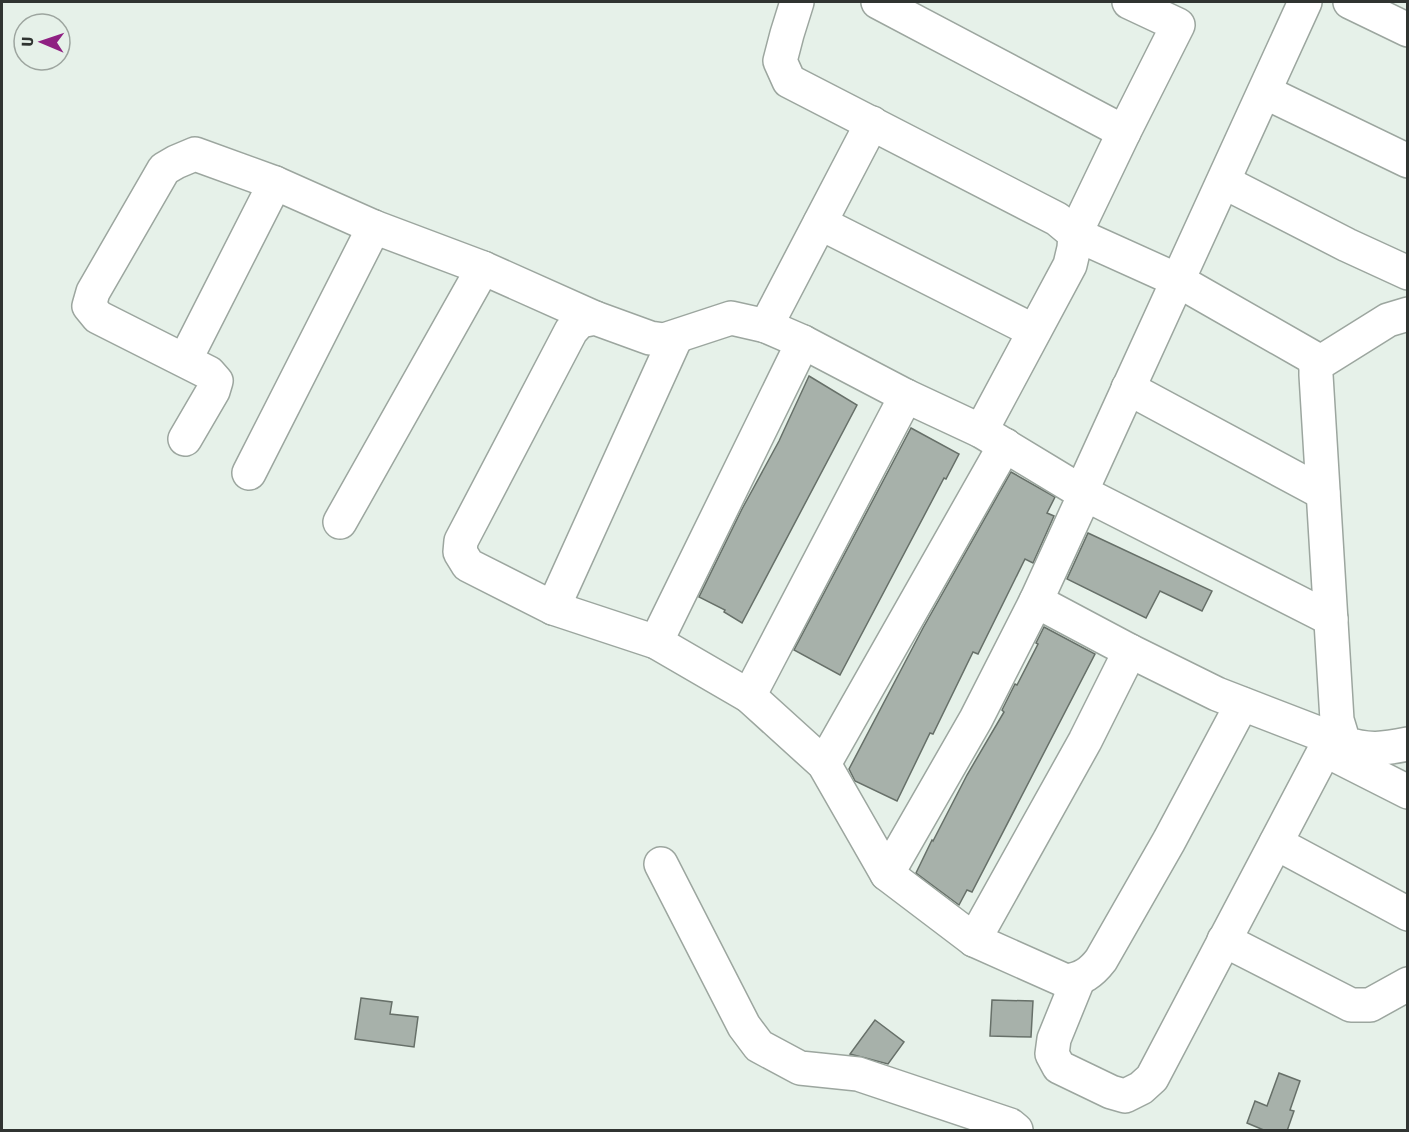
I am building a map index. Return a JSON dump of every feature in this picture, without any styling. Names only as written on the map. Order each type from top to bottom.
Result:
[{"type":"street","points":[[797,2],[780,61],[789,81],[1057,219],[1075,234],[1177,280],[1312,357],[1316,365],[1337,720],[1333,744],[1276,843],[1152,1078],[1141,1088],[1125,1096],[1111,1092],[1059,1067],[1052,1054],[1054,1039],[1078,980]]},
{"type":"street","points":[[878,2],[1124,132]]},
{"type":"street","points":[[824,764],[993,438],[1034,331],[1070,265],[1075,234],[1184,13],[1129,2]]},
{"type":"street","points":[[888,874],[976,719],[1036,601],[1128,388],[1305,2]]},
{"type":"street","points":[[1350,2],[1396,17]]},
{"type":"street","points":[[1264,92],[1407,161]]},
{"type":"street","points":[[766,326],[872,123]]},
{"type":"street","points":[[185,439],[213,391],[216,381],[209,373],[98,317],[88,306],[93,292],[164,169],[195,154],[275,183],[374,227],[483,268],[595,318],[650,338],[664,340],[731,318],[766,326],[804,342],[906,396],[993,438],[1083,493],[1331,619]]},
{"type":"street","points":[[1224,182],[1407,273]]},
{"type":"street","points":[[185,360],[275,183]]},
{"type":"street","points":[[820,223],[1034,331]]},
{"type":"street","points":[[249,473],[374,227]]},
{"type":"street","points":[[340,522],[483,268]]},
{"type":"street","points":[[1316,365],[1388,320],[1407,314]]},
{"type":"street","points":[[595,318],[580,321],[572,331],[461,541],[460,552],[468,565],[554,608],[656,642],[749,696],[824,764],[888,874],[974,940],[1066,981],[1078,980],[1092,971],[1101,960],[1169,841],[1242,704]]},
{"type":"street","points":[[554,608],[676,337]]},
{"type":"street","points":[[656,642],[804,342]]},
{"type":"street","points":[[1128,388],[1323,493]]},
{"type":"street","points":[[749,696],[906,396]]},
{"type":"street","points":[[1036,601],[1130,651],[1333,744],[1407,792]]},
{"type":"street","points":[[974,940],[1085,741],[1130,651]]},
{"type":"street","points":[[1333,744],[1361,749],[1383,749],[1407,744]]},
{"type":"street","points":[[1276,843],[1407,914]]},
{"type":"street","points":[[661,864],[744,1026],[759,1047],[800,1068],[858,1074],[1010,1125],[1017,1131]]},
{"type":"street","points":[[1224,940],[1351,1005],[1370,1005],[1407,984]]},
{"type":"building","points":[[809,376],[857,405],[742,623],[724,612],[725,610],[699,597],[742,509],[779,441]]},
{"type":"building","points":[[911,428],[959,454],[946,479],[944,478],[840,675],[794,650]]},
{"type":"building","points":[[1011,472],[1055,497],[1047,513],[1054,516],[1033,563],[1025,559],[978,654],[973,652],[897,801],[855,781],[849,769],[923,628]]},
{"type":"building","points":[[1088,533],[1212,591],[1202,611],[1160,591],[1146,618],[1067,579]]},
{"type":"building","points":[[1044,627],[1095,654],[972,892],[967,890],[959,905],[916,873],[967,775],[1004,712],[1002,710],[1038,644],[1036,643]]},
{"type":"building","points":[[361,998],[392,1002],[390,1014],[418,1017],[414,1047],[355,1039]]},
{"type":"building","points":[[992,1000],[1033,1001],[1031,1037],[990,1036]]},
{"type":"building","points":[[875,1020],[904,1042],[888,1064],[850,1054]]},
{"type":"building","points":[[1279,1073],[1300,1081],[1290,1110],[1294,1111],[1287,1131],[1266,1131],[1247,1123],[1255,1101],[1267,1106]]}]
